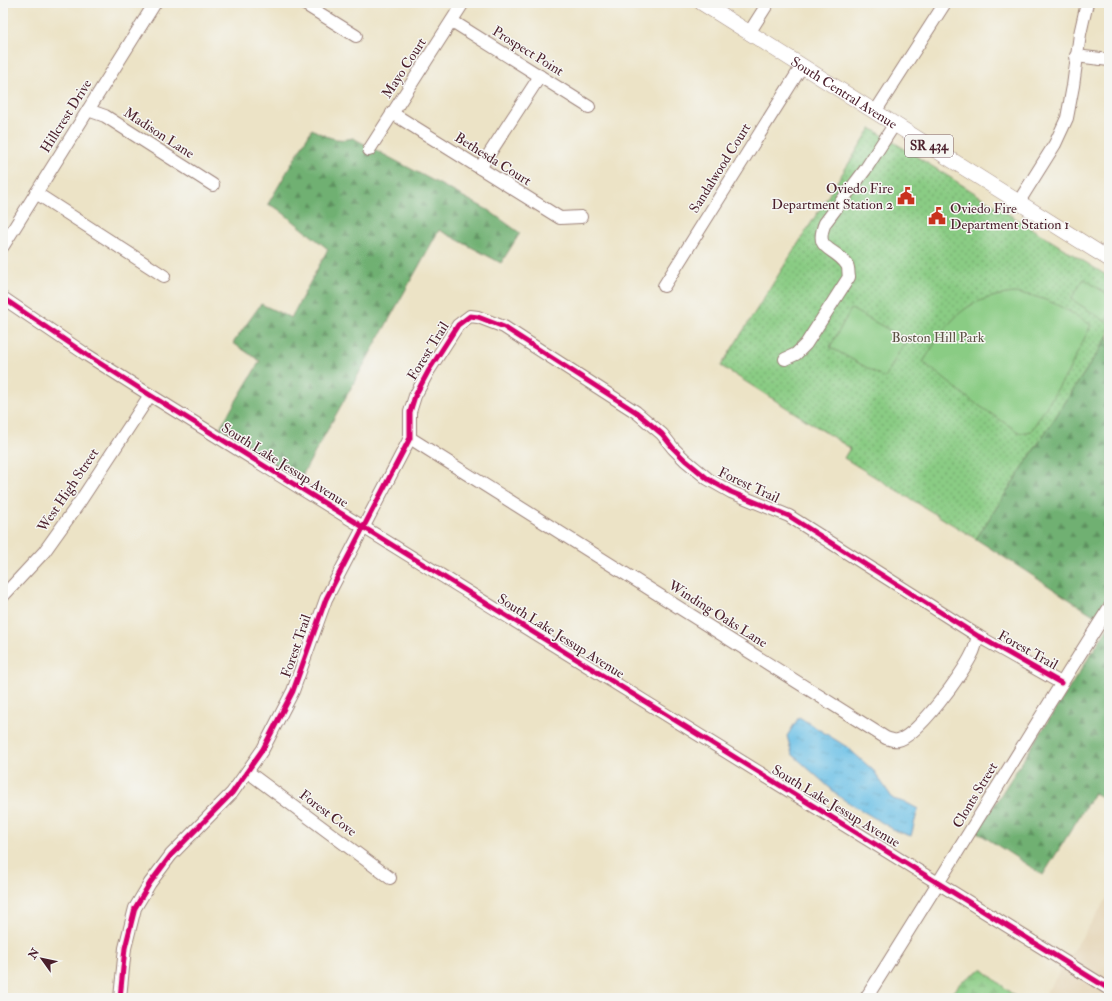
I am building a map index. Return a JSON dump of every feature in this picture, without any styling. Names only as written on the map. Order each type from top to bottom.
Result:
[{"type":"main road","name":"South Central Avenue","points":[[702,3],[1109,259]]},
{"type":"street","name":"Hillcrest Drive","points":[[3,246],[156,3]]},
{"type":"street","points":[[303,3],[356,36]]},
{"type":"street","name":"Mayo Court","points":[[369,150],[463,3]]},
{"type":"street","points":[[749,33],[768,3]]},
{"type":"street","points":[[875,112],[945,3]]},
{"type":"street","points":[[1018,203],[1055,144],[1067,118],[1073,86],[1076,56],[1087,3]]},
{"type":"street","name":"Prospect Point","points":[[452,21],[588,107]]},
{"type":"street","points":[[1076,56],[1109,60]]},
{"type":"street","name":"Sandalwood Court","points":[[664,286],[802,66]]},
{"type":"street","points":[[480,168],[540,76]]},
{"type":"street","name":"Madison Lane","points":[[88,110],[105,116],[213,185]]},
{"type":"street","name":"Bethesda Court","points":[[392,114],[560,218],[581,217]]},
{"type":"street","points":[[785,359],[796,354],[806,344],[849,277],[848,266],[838,255],[827,248],[822,242],[821,233],[825,223],[865,170],[894,125]]},
{"type":"street","points":[[36,193],[164,276]]},
{"type":"street","name":"South Lake Jessup Avenue","points":[[3,298],[87,355],[150,395],[1109,989]]},
{"type":"street","name":"Forest Trail","points":[[120,998],[125,948],[135,908],[150,882],[171,855],[232,793],[263,749],[293,691],[326,599],[410,438],[410,412],[415,396],[429,370],[458,325],[470,316],[478,317],[504,327],[636,412],[662,434],[685,460],[708,479],[731,492],[789,516],[978,636],[1061,683]]},
{"type":"street","name":"West High Street","points":[[3,596],[44,552],[79,503],[150,395]]},
{"type":"street","name":"Winding Oaks Lane","points":[[410,438],[886,738],[898,740],[909,734],[929,716],[972,655],[978,636]]},
{"type":"street","name":"Clonts Street","points":[[866,998],[1109,608]]},
{"type":"street","name":"Forest Cove","points":[[248,772],[390,878]]},
{"type":"shaded area","points":[[1109,895],[1109,998],[1043,998]]},
{"type":"green space","name":"Boston Hill Park","points":[[871,128],[1109,277],[1109,335],[976,539],[844,458],[850,448],[721,366]]},
{"type":"green space","points":[[312,129],[332,138],[353,138],[488,210],[520,233],[501,263],[439,230],[299,481],[218,431],[260,361],[233,343],[261,304],[291,318],[328,249],[278,209],[268,204]]},
{"type":"green space","points":[[1084,279],[1109,295],[1109,314],[1105,321],[1071,299]]},
{"type":"green space","points":[[1014,293],[1046,300],[1063,308],[1091,325],[1067,374],[1031,431],[1020,433],[972,401],[923,362],[950,323],[969,306],[981,300]]},
{"type":"green space","points":[[851,309],[906,339],[885,378],[830,347]]},
{"type":"green space","points":[[1109,335],[1109,594],[1095,616],[976,539]]},
{"type":"green space","points":[[1109,626],[1109,802],[1094,793],[1043,875],[977,832]]},
{"type":"green space","points":[[982,969],[1017,998],[948,998],[962,981]]},
{"type":"water","points":[[799,717],[847,747],[874,771],[893,799],[907,803],[918,809],[911,836],[896,831],[841,798],[792,754],[787,736]]},
{"type":"cycle path","points":[[3,298],[87,355],[150,395],[1109,989]]},
{"type":"cycle path","points":[[120,998],[125,948],[135,908],[150,883],[171,855],[232,793],[263,749],[293,691],[326,599],[410,438],[410,412],[415,396],[429,370],[458,325],[470,316],[478,317],[504,327],[636,412],[662,434],[685,460],[708,479],[731,492],[789,516],[978,636],[1061,683]]},
{"type":"place","name":"Oviedo Fire Department Station 2","points":[[906,196]]},
{"type":"place","name":"Oviedo Fire Department Station 1","points":[[937,216]]}]
